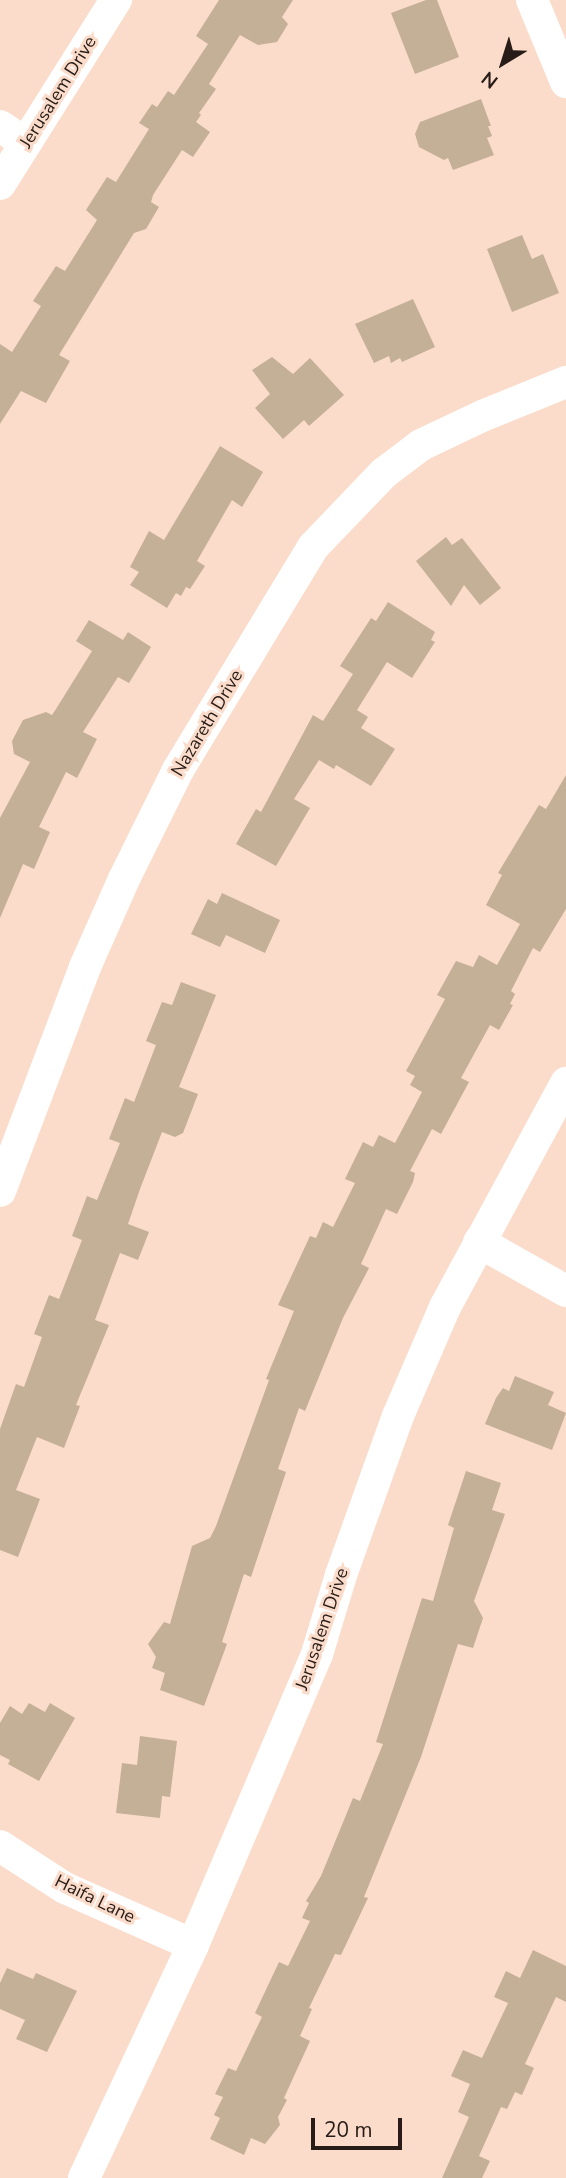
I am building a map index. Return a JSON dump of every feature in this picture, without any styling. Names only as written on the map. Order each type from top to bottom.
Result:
[{"type":"street","name":"Jerusalem Drive","points":[[0,184],[13,135],[116,0]]},
{"type":"street","points":[[533,0],[566,82]]},
{"type":"street","name":"Nazareth Drive","points":[[0,1191],[85,967],[124,878],[177,770],[313,547],[384,473],[421,445],[482,416],[566,382]]},
{"type":"street","name":"Jerusalem Drive","points":[[94,2175],[317,1654],[341,1575],[398,1416],[445,1307],[566,1083]]},
{"type":"street","points":[[479,1242],[566,1291]]},
{"type":"street","name":"Haifa Lane","points":[[0,1846],[65,1888],[193,1945]]},
{"type":"building","points":[[219,0],[293,0],[282,17],[288,24],[277,42],[258,45],[240,35],[209,84],[216,89],[196,122],[210,132],[193,157],[182,150],[153,195],[151,202],[159,207],[146,229],[134,233],[59,355],[70,361],[46,403],[21,391],[0,424],[0,344],[12,352],[41,306],[33,301],[56,266],[65,271],[97,220],[86,210],[107,177],[116,182],[149,129],[139,123],[152,104],[157,107],[168,91],[174,95],[208,44],[196,36]]},
{"type":"building","points":[[426,0],[437,0],[459,57],[415,74],[391,13]]},
{"type":"building","points":[[481,99],[491,126],[488,126],[492,136],[487,138],[494,155],[453,170],[448,158],[444,160],[419,147],[415,134],[420,122]]},
{"type":"building","points":[[522,235],[532,259],[543,254],[559,293],[512,312],[487,249]]},
{"type":"building","points":[[413,299],[435,347],[402,362],[400,358],[391,363],[389,356],[374,363],[355,324]]},
{"type":"building","points":[[272,357],[293,374],[310,358],[344,395],[309,426],[304,420],[283,439],[255,408],[270,394],[252,370]]},
{"type":"building","points":[[220,446],[263,472],[242,507],[232,500],[197,561],[205,566],[190,589],[186,587],[181,596],[176,593],[167,608],[130,585],[139,572],[130,567],[149,531],[164,540]]},
{"type":"building","points":[[446,537],[452,545],[462,538],[501,588],[480,605],[464,585],[451,606],[416,561]]},
{"type":"building","points":[[388,602],[435,632],[431,640],[435,642],[412,678],[387,662],[357,710],[368,717],[361,728],[395,749],[371,786],[336,765],[334,769],[319,760],[294,799],[310,808],[276,866],[236,844],[256,809],[261,812],[313,715],[323,721],[353,674],[340,666],[371,618],[376,621]]},
{"type":"building","points":[[89,620],[123,640],[128,632],[151,647],[129,683],[118,677],[83,732],[97,739],[77,778],[66,772],[39,827],[50,832],[34,869],[23,864],[0,918],[0,818],[30,762],[14,754],[12,741],[23,720],[46,712],[52,715],[56,709],[92,651],[76,641]]},
{"type":"building","points":[[566,775],[566,909],[540,952],[533,948],[511,991],[515,994],[510,1004],[513,1005],[499,1030],[490,1025],[461,1078],[469,1082],[441,1134],[432,1129],[410,1171],[415,1173],[413,1182],[397,1214],[386,1209],[361,1264],[369,1268],[343,1318],[305,1411],[299,1408],[278,1469],[286,1472],[251,1577],[244,1574],[222,1642],[227,1644],[204,1706],[160,1690],[165,1673],[152,1668],[156,1657],[148,1644],[164,1622],[170,1624],[192,1546],[210,1538],[216,1526],[269,1380],[266,1379],[294,1311],[278,1305],[310,1236],[316,1238],[323,1222],[333,1227],[355,1183],[345,1179],[363,1142],[373,1147],[379,1135],[395,1143],[422,1092],[410,1085],[415,1076],[406,1071],[445,999],[437,995],[456,961],[473,967],[479,955],[497,965],[520,924],[486,905],[502,875],[498,873],[539,805],[546,809]]},
{"type":"building","points":[[222,893],[280,920],[265,953],[226,935],[220,947],[191,934],[208,899],[217,904]]},
{"type":"building","points":[[181,982],[216,995],[179,1087],[198,1094],[183,1133],[175,1137],[162,1132],[140,1189],[128,1224],[149,1232],[138,1260],[120,1253],[95,1320],[109,1325],[76,1405],[80,1406],[64,1448],[37,1437],[16,1490],[40,1499],[18,1557],[0,1550],[0,1429],[16,1384],[24,1387],[42,1337],[34,1334],[49,1295],[59,1299],[82,1240],[72,1236],[87,1196],[97,1200],[120,1143],[109,1139],[125,1098],[134,1102],[156,1045],[146,1041],[162,1002],[172,1005]]},
{"type":"building","points":[[515,1376],[554,1392],[548,1405],[566,1413],[552,1450],[485,1424],[496,1398],[503,1388],[509,1391]]},
{"type":"building","points":[[466,1471],[501,1483],[492,1510],[505,1514],[474,1601],[483,1618],[473,1648],[458,1644],[421,1757],[364,1897],[368,1898],[341,1955],[335,1954],[309,2008],[312,2009],[300,2036],[310,2041],[284,2098],[287,2100],[278,2117],[280,2125],[265,2144],[251,2138],[244,2155],[210,2139],[220,2118],[214,2115],[223,2097],[215,2094],[228,2068],[236,2071],[262,2017],[255,2013],[279,1962],[288,1966],[310,1921],[302,1918],[309,1903],[306,1901],[321,1876],[353,1798],[360,1801],[383,1744],[376,1742],[422,1598],[433,1601],[454,1528],[448,1525]]},
{"type":"building","points":[[29,1703],[45,1712],[50,1703],[75,1718],[39,1781],[8,1764],[10,1760],[0,1755],[0,1723],[10,1706],[22,1714]]},
{"type":"building","points":[[140,1736],[177,1741],[170,1797],[162,1796],[160,1818],[116,1813],[122,1763],[137,1765]]},
{"type":"building","points":[[533,1950],[566,1966],[566,2002],[556,1997],[525,2064],[534,2068],[522,2095],[515,2092],[507,2109],[501,2107],[479,2156],[490,2161],[482,2178],[442,2178],[469,2117],[458,2112],[470,2084],[451,2076],[463,2050],[482,2058],[508,2003],[494,1997],[506,1971],[520,1978]]},
{"type":"building","points":[[7,1968],[33,1979],[36,1973],[77,1991],[47,2052],[16,2039],[25,2020],[0,2009],[0,1983]]}]
